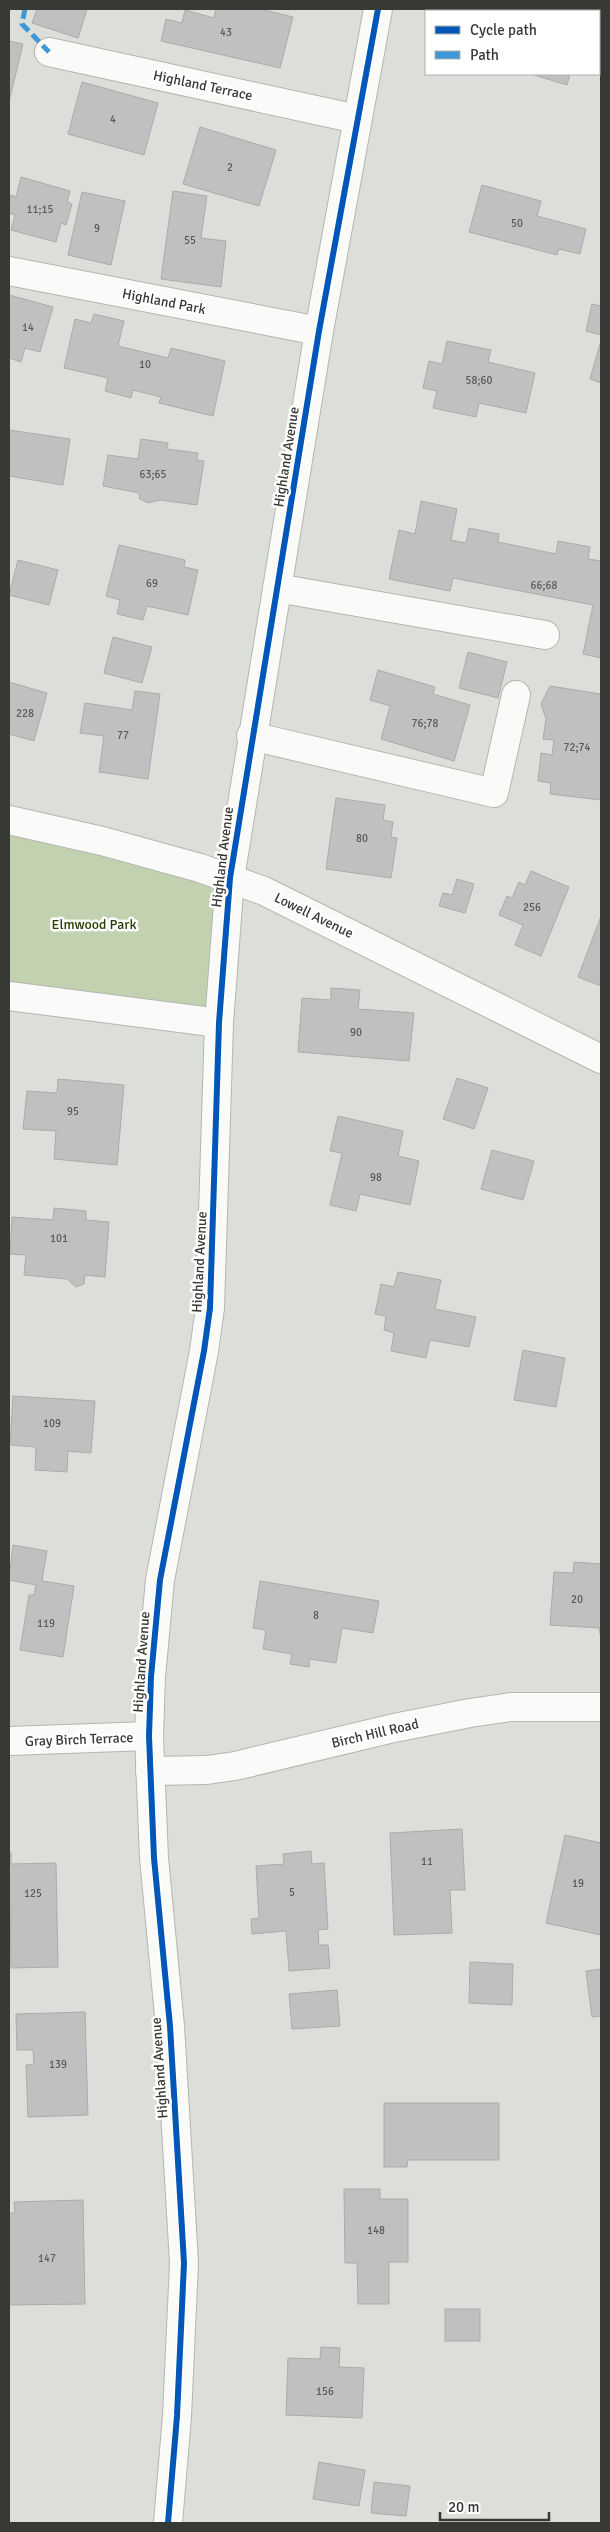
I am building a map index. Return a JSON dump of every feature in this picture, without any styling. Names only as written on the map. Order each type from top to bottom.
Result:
[{"type":"street","name":"Highland Avenue","points":[[168,2523],[177,2416],[184,2263],[170,2026],[154,1858],[149,1736],[151,1677],[160,1580],[204,1351],[210,1308],[219,1023],[230,878],[251,736],[319,331],[378,9]]},
{"type":"street","name":"Highland Terrace","points":[[49,52],[358,119]]},
{"type":"street","name":"Highland Park","points":[[9,271],[319,331]]},
{"type":"street","points":[[277,588],[545,635]]},
{"type":"street","points":[[251,736],[494,792],[516,695]]},
{"type":"street","name":"Lowell Avenue","points":[[9,820],[102,841],[230,878],[264,891],[401,957],[601,1058]]},
{"type":"street","points":[[9,996],[219,1023]]},
{"type":"street","name":"Birch Hill Road","points":[[150,1771],[207,1770],[235,1766],[394,1728],[486,1711],[553,1706],[601,1707]]},
{"type":"street","name":"Gray Birch Terrace","points":[[9,1741],[149,1736]]},
{"type":"green space","name":"Elmwood Park","points":[[9,820],[230,878],[219,1023],[9,996]]},
{"type":"building","points":[[37,9],[87,9],[78,38],[32,23]]},
{"type":"building","points":[[216,9],[260,9],[293,17],[280,68],[161,41],[166,19],[182,23],[185,10],[214,18]]},
{"type":"building","points":[[9,41],[23,44],[9,102]]},
{"type":"building","points":[[534,75],[570,75],[567,85]]},
{"type":"building","points":[[82,82],[158,103],[144,155],[68,134]]},
{"type":"building","points":[[200,127],[276,150],[259,206],[183,184]]},
{"type":"building","points":[[21,177],[70,191],[67,202],[72,204],[66,225],[61,223],[56,242],[11,230],[15,215],[9,213],[9,203],[11,195],[16,197]]},
{"type":"building","points":[[482,185],[541,201],[537,216],[586,229],[580,254],[559,249],[557,255],[469,232]]},
{"type":"building","points":[[173,191],[207,196],[201,238],[226,241],[221,287],[161,279]]},
{"type":"building","points":[[82,192],[125,201],[111,265],[68,255]]},
{"type":"building","points":[[9,295],[53,307],[40,352],[25,348],[21,362],[9,358]]},
{"type":"building","points":[[592,304],[601,306],[601,335],[586,331]]},
{"type":"building","points":[[94,314],[124,321],[118,346],[168,358],[171,348],[225,361],[213,416],[159,403],[161,397],[133,390],[131,398],[105,391],[108,378],[64,368],[75,319],[91,323]]},
{"type":"building","points":[[447,341],[491,350],[488,362],[535,373],[526,413],[479,403],[476,417],[433,408],[437,391],[423,388],[429,361],[442,364]]},
{"type":"building","points":[[601,344],[601,383],[590,379]]},
{"type":"building","points":[[9,430],[70,439],[63,485],[9,476]]},
{"type":"building","points":[[141,439],[168,443],[167,449],[198,453],[197,460],[204,461],[197,505],[160,500],[148,503],[140,499],[139,493],[103,486],[108,455],[138,459]]},
{"type":"building","points":[[421,501],[457,509],[451,540],[466,543],[469,528],[499,534],[498,542],[556,554],[558,541],[590,547],[588,559],[601,561],[601,658],[583,654],[593,605],[453,578],[450,591],[389,579],[399,530],[415,534]]},
{"type":"building","points":[[119,545],[185,560],[184,567],[198,570],[188,615],[147,606],[143,620],[117,614],[120,600],[106,596]]},
{"type":"building","points":[[18,560],[58,570],[49,605],[9,595]]},
{"type":"building","points":[[113,637],[152,647],[142,683],[104,673]]},
{"type":"building","points":[[468,652],[507,662],[498,698],[459,688]]},
{"type":"building","points":[[378,670],[435,687],[433,694],[470,705],[454,761],[381,739],[390,706],[370,700]]},
{"type":"building","points":[[9,682],[47,693],[34,741],[9,734]]},
{"type":"building","points":[[550,686],[601,694],[601,800],[550,794],[551,783],[538,781],[541,753],[552,755],[554,740],[543,739],[546,719],[541,704]]},
{"type":"building","points":[[135,691],[160,694],[148,779],[99,772],[104,736],[80,733],[85,703],[132,710]]},
{"type":"building","points":[[336,798],[385,805],[383,820],[393,822],[391,837],[397,838],[391,878],[326,869]]},
{"type":"building","points":[[531,871],[569,887],[541,956],[515,945],[523,925],[499,915],[507,896],[512,898],[519,882],[525,885]]},
{"type":"building","points":[[457,879],[474,884],[465,913],[439,906],[443,893],[452,895]]},
{"type":"building","points":[[601,916],[601,986],[578,977]]},
{"type":"building","points":[[331,988],[360,990],[358,1009],[414,1013],[409,1061],[298,1052],[302,998],[331,1000]]},
{"type":"building","points":[[457,1078],[488,1088],[474,1129],[443,1119]]},
{"type":"building","points":[[58,1079],[124,1085],[117,1165],[54,1159],[56,1131],[23,1129],[27,1091],[57,1093]]},
{"type":"building","points":[[338,1116],[403,1131],[398,1156],[419,1161],[410,1205],[360,1194],[356,1211],[330,1205],[342,1153],[330,1151]]},
{"type":"building","points":[[492,1150],[534,1161],[523,1200],[481,1189]]},
{"type":"building","points":[[54,1208],[86,1211],[86,1220],[109,1222],[105,1277],[85,1275],[84,1284],[76,1287],[67,1279],[24,1275],[26,1255],[10,1254],[12,1217],[53,1220]]},
{"type":"building","points":[[398,1272],[441,1280],[435,1309],[476,1317],[469,1347],[430,1340],[426,1358],[391,1351],[394,1333],[384,1330],[386,1316],[375,1314],[381,1284],[394,1287]]},
{"type":"building","points":[[523,1350],[565,1358],[556,1407],[514,1400]]},
{"type":"building","points":[[13,1396],[95,1401],[91,1453],[68,1451],[67,1472],[35,1470],[36,1447],[10,1445]]},
{"type":"building","points":[[13,1545],[47,1551],[42,1581],[74,1586],[63,1657],[20,1650],[29,1595],[34,1595],[36,1585],[9,1580]]},
{"type":"building","points":[[574,1562],[601,1564],[601,1639],[599,1628],[550,1625],[554,1572],[573,1573]]},
{"type":"building","points":[[260,1581],[379,1601],[373,1633],[342,1628],[336,1663],[310,1659],[309,1667],[290,1664],[292,1654],[263,1649],[266,1630],[253,1628]]},
{"type":"building","points":[[462,1829],[465,1890],[450,1890],[452,1933],[394,1935],[390,1833]]},
{"type":"building","points":[[565,1835],[601,1843],[601,1935],[546,1923]]},
{"type":"building","points":[[311,1851],[312,1864],[324,1863],[328,1929],[318,1930],[319,1945],[328,1945],[330,1968],[289,1971],[286,1931],[252,1934],[251,1919],[259,1918],[256,1866],[284,1864],[283,1854]]},
{"type":"building","points":[[9,1852],[11,1852],[11,1864],[56,1863],[58,1967],[11,1968]]},
{"type":"building","points":[[470,1962],[513,1964],[512,2005],[469,2003]]},
{"type":"building","points":[[601,1969],[601,2016],[592,2017],[586,1971]]},
{"type":"building","points":[[337,1990],[340,2026],[292,2029],[289,1994]]},
{"type":"building","points":[[85,2012],[88,2115],[28,2117],[26,2065],[34,2064],[33,2050],[17,2050],[16,2014]]},
{"type":"building","points":[[384,2103],[499,2103],[499,2160],[408,2160],[407,2167],[384,2167]]},
{"type":"building","points":[[344,2189],[380,2189],[380,2199],[408,2199],[408,2262],[389,2262],[389,2304],[358,2304],[357,2263],[345,2263]]},
{"type":"building","points":[[83,2200],[85,2304],[9,2305],[9,2213],[15,2213],[14,2202]]},
{"type":"building","points":[[445,2309],[480,2309],[480,2341],[445,2341]]},
{"type":"building","points":[[321,2347],[340,2348],[339,2367],[364,2368],[362,2418],[286,2415],[288,2358],[320,2359]]},
{"type":"building","points":[[319,2462],[365,2470],[359,2506],[313,2499]]},
{"type":"building","points":[[374,2482],[410,2486],[406,2516],[371,2513]]},
{"type":"marked path","points":[[25,9],[22,24],[49,52]]},
{"type":"cycle path","points":[[168,2523],[177,2416],[184,2263],[170,2026],[154,1858],[149,1736],[151,1677],[160,1580],[204,1351],[210,1308],[219,1023],[230,878],[319,331],[378,9]]}]
